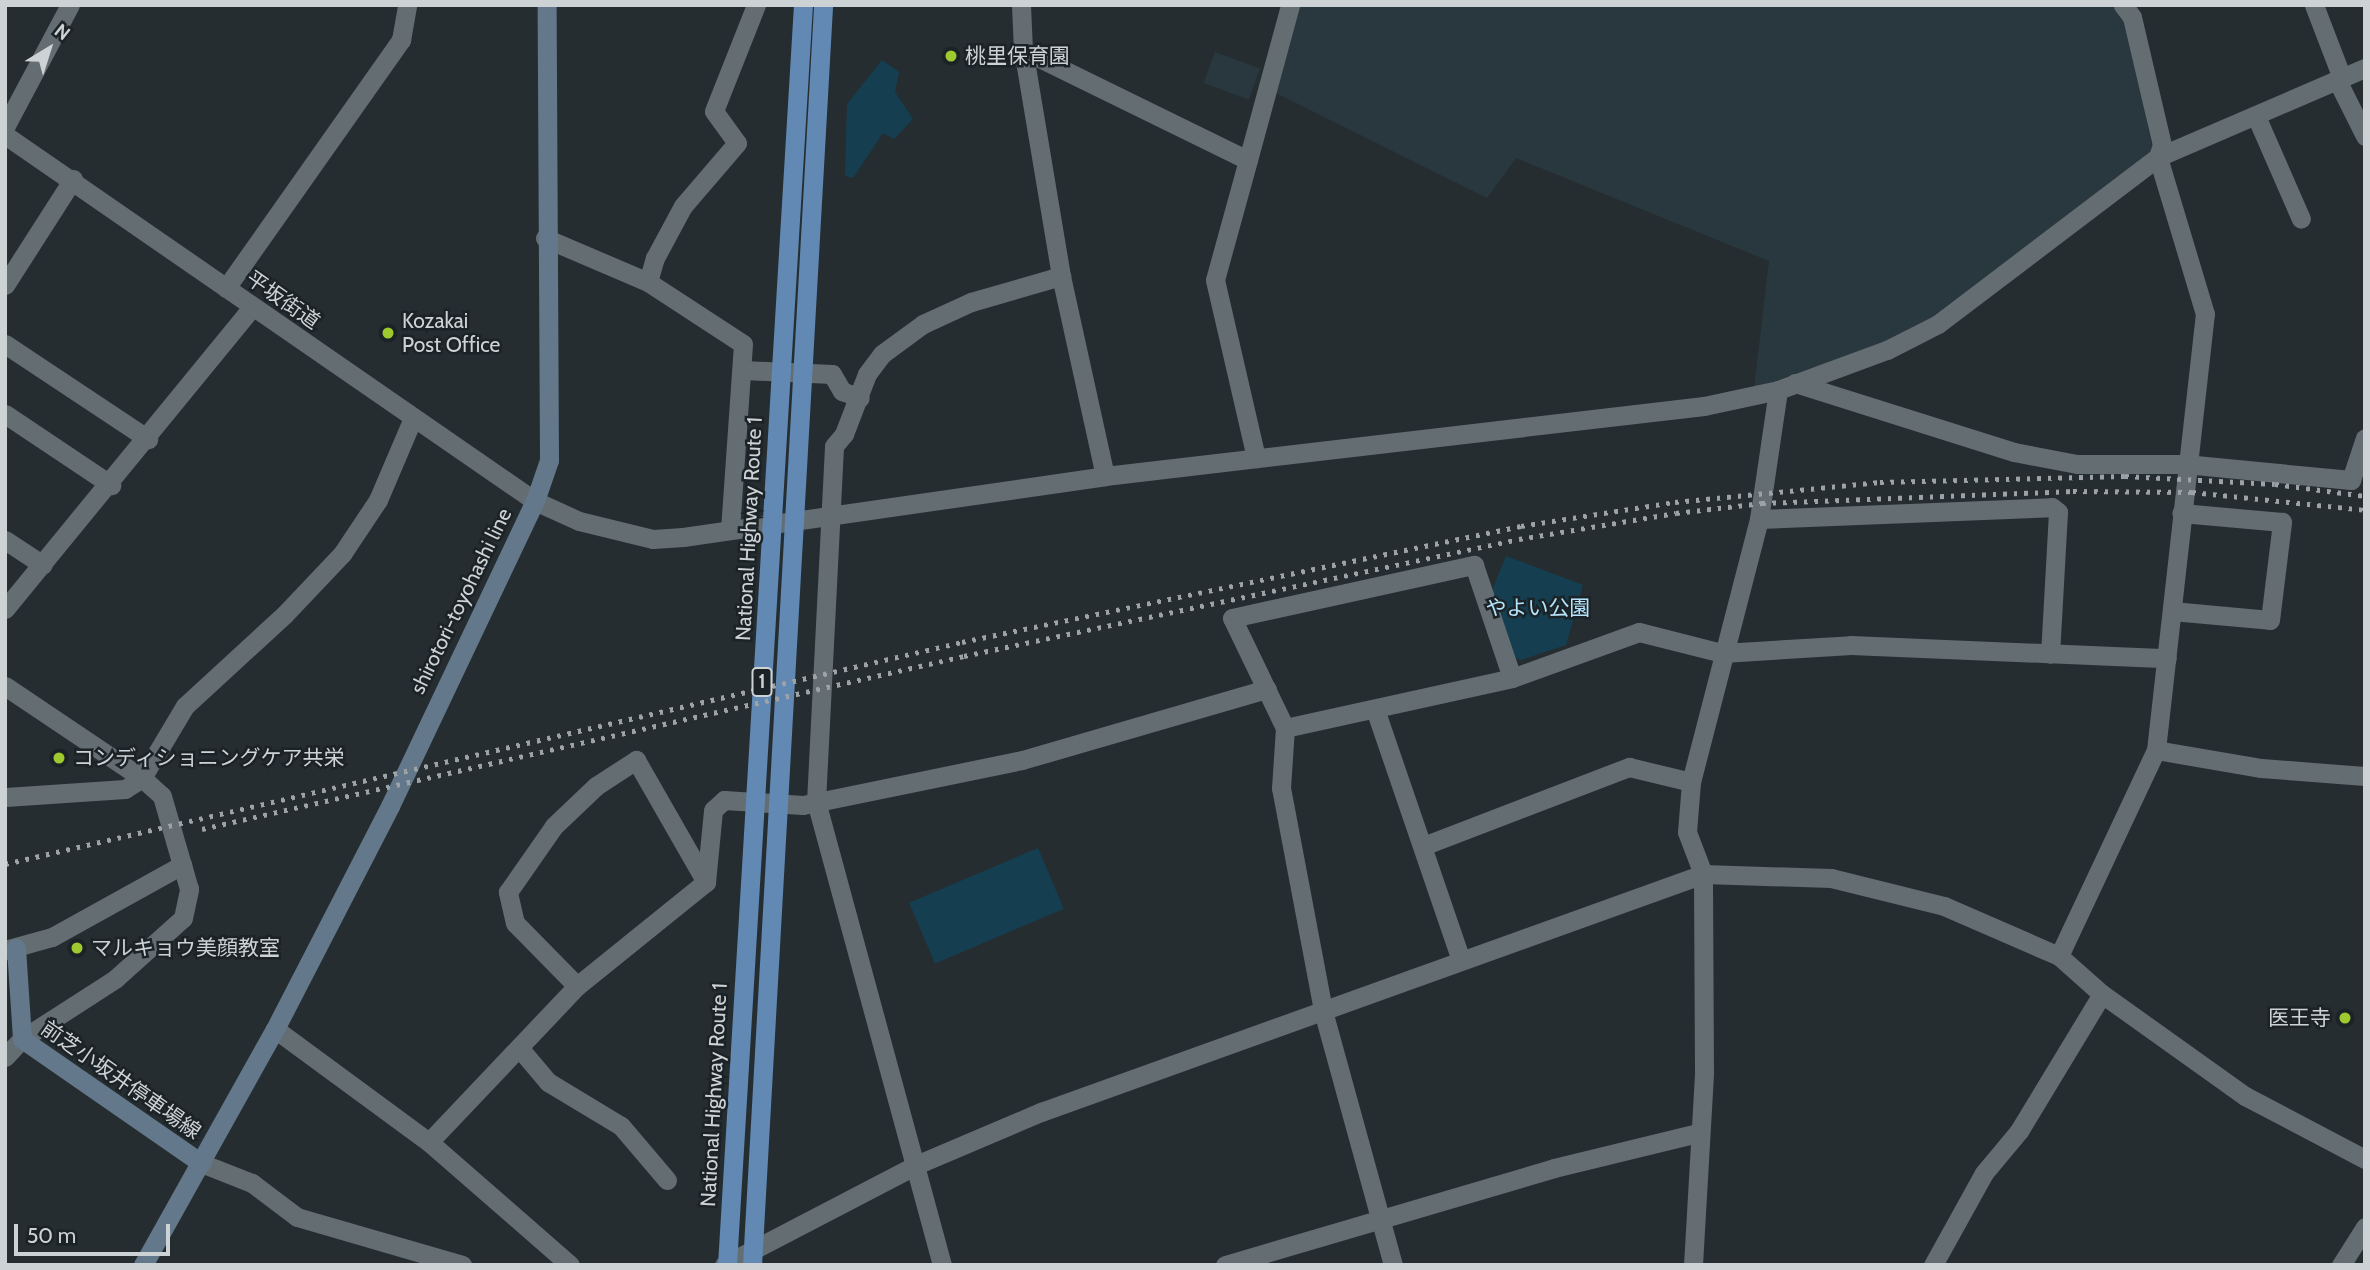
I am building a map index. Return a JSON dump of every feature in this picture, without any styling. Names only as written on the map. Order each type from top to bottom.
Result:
[{"type":"highway","name":"National Highway Route 1","points":[[726,1265],[803,5]]},
{"type":"highway","name":"National Highway Route 1","points":[[752,1265],[822,5]]},
{"type":"main road","name":"shirotori-toyohashi line","points":[[143,1265],[275,1029],[390,806],[535,501],[549,460],[551,426],[545,238],[547,5]]},
{"type":"main road","name":"前芝小坂井停車場線","points":[[11,949],[22,1039],[201,1163]]},
{"type":"street","points":[[5,127],[70,5]]},
{"type":"street","points":[[226,288],[401,40],[407,5]]},
{"type":"street","points":[[648,282],[655,258],[683,206],[737,143],[714,111],[756,5]]},
{"type":"street","points":[[1021,5],[1023,50],[1061,276],[1105,476]]},
{"type":"street","points":[[1256,458],[1215,280],[1290,5]]},
{"type":"street","points":[[2059,956],[2156,750],[2186,464],[2205,314],[2158,157],[2162,145],[2132,17],[2123,5]]},
{"type":"street","points":[[2314,5],[2340,79],[2365,136]]},
{"type":"street","points":[[1023,50],[1248,160]]},
{"type":"street","name":"平坂街道","points":[[5,135],[73,179],[252,307],[535,501],[579,521],[653,539],[1105,476],[1704,406],[1786,387],[1887,350],[1938,324],[2158,157],[2365,68]]},
{"type":"street","points":[[2256,116],[2301,219]]},
{"type":"street","points":[[5,285],[73,179]]},
{"type":"street","points":[[545,238],[648,282],[743,344],[749,370],[735,529]]},
{"type":"street","points":[[942,1265],[916,1165],[809,804],[826,517],[834,446],[860,398],[867,374],[882,354],[923,324],[971,302],[1061,276]]},
{"type":"street","points":[[5,609],[111,485],[252,307]]},
{"type":"street","points":[[5,344],[148,439]]},
{"type":"street","points":[[749,370],[832,374],[842,391],[860,398]]},
{"type":"street","points":[[1693,1265],[1698,1133],[1704,1072],[1703,874],[1687,832],[1691,782],[1722,653],[1759,519],[1786,387],[2014,452],[2077,464],[2186,464],[2351,480],[2365,438]]},
{"type":"street","points":[[5,414],[111,485]]},
{"type":"street","points":[[5,796],[125,789],[142,778],[185,706],[285,614],[342,554],[378,500],[413,418]]},
{"type":"street","points":[[1759,519],[2052,507],[2058,512],[2050,654]]},
{"type":"street","points":[[2172,611],[2270,620],[2282,522],[2181,513]]},
{"type":"street","points":[[5,540],[43,565]]},
{"type":"street","points":[[1394,1265],[1323,1010],[1281,788],[1286,728],[1232,618],[1474,565],[1512,678]]},
{"type":"street","points":[[1286,728],[1376,712],[1512,678],[1639,632],[1722,653],[1851,645],[2167,658]]},
{"type":"street","points":[[5,687],[142,778],[162,796],[189,889],[183,918],[115,979],[22,1039],[5,1057]]},
{"type":"street","points":[[429,1142],[469,1096],[520,1050],[577,986],[706,882],[713,810],[724,800],[809,804],[1022,760],[1267,689]]},
{"type":"street","points":[[1376,712],[1461,960]]},
{"type":"street","points":[[2156,750],[2261,768],[2365,776]]},
{"type":"street","points":[[577,986],[515,923],[508,892],[554,826],[596,786],[636,760],[706,882]]},
{"type":"street","points":[[1423,846],[1629,767],[1691,782]]},
{"type":"street","points":[[11,949],[52,937],[183,864]]},
{"type":"street","points":[[726,1265],[916,1165],[1041,1112],[1703,874],[1831,878],[1894,891],[1944,906],[2059,956],[2102,994],[2245,1097],[2365,1159]]},
{"type":"street","points":[[1937,1264],[1984,1173],[2019,1132],[2102,994]]},
{"type":"street","points":[[275,1029],[429,1142],[570,1265]]},
{"type":"street","points":[[520,1050],[548,1082],[621,1126],[667,1180]]},
{"type":"street","points":[[1225,1265],[1554,1168],[1698,1133]]},
{"type":"street","points":[[201,1163],[252,1183],[297,1217],[462,1265]]},
{"type":"street","points":[[2341,1265],[2365,1227]]},
{"type":"shaded area","points":[[1298,5],[2116,5],[2127,19],[2153,153],[1932,320],[1880,345],[1754,388],[1769,261],[1516,158],[1487,198],[1274,92]]},
{"type":"shaded area","points":[[1215,52],[1260,68],[1249,99],[1204,83]]},
{"type":"green space","points":[[882,60],[899,72],[895,92],[913,119],[894,139],[883,133],[853,178],[845,176],[847,104]]},
{"type":"green space","name":"やよい公園","points":[[1506,556],[1583,585],[1566,645],[1521,660],[1512,657],[1492,590]]},
{"type":"green space","points":[[1038,848],[1064,909],[935,963],[909,903]]},
{"type":"railway","points":[[5,864],[962,642],[1521,526],[1675,502],[1880,482],[2125,476],[2275,484],[2365,496]]},
{"type":"railway","points":[[202,829],[964,656],[1519,539],[1676,513],[1762,503],[2073,491],[2192,492],[2365,510]]},
{"type":"place","name":"桃里保育園","points":[[951,56]]},
{"type":"place","name":"Kozakai Post Office","points":[[388,333]]},
{"type":"place","name":"コンディショニングケア共栄","points":[[59,758]]},
{"type":"place","name":"マルキョウ美顔教室","points":[[77,948]]},
{"type":"place","name":"医王寺","points":[[2345,1018]]}]
